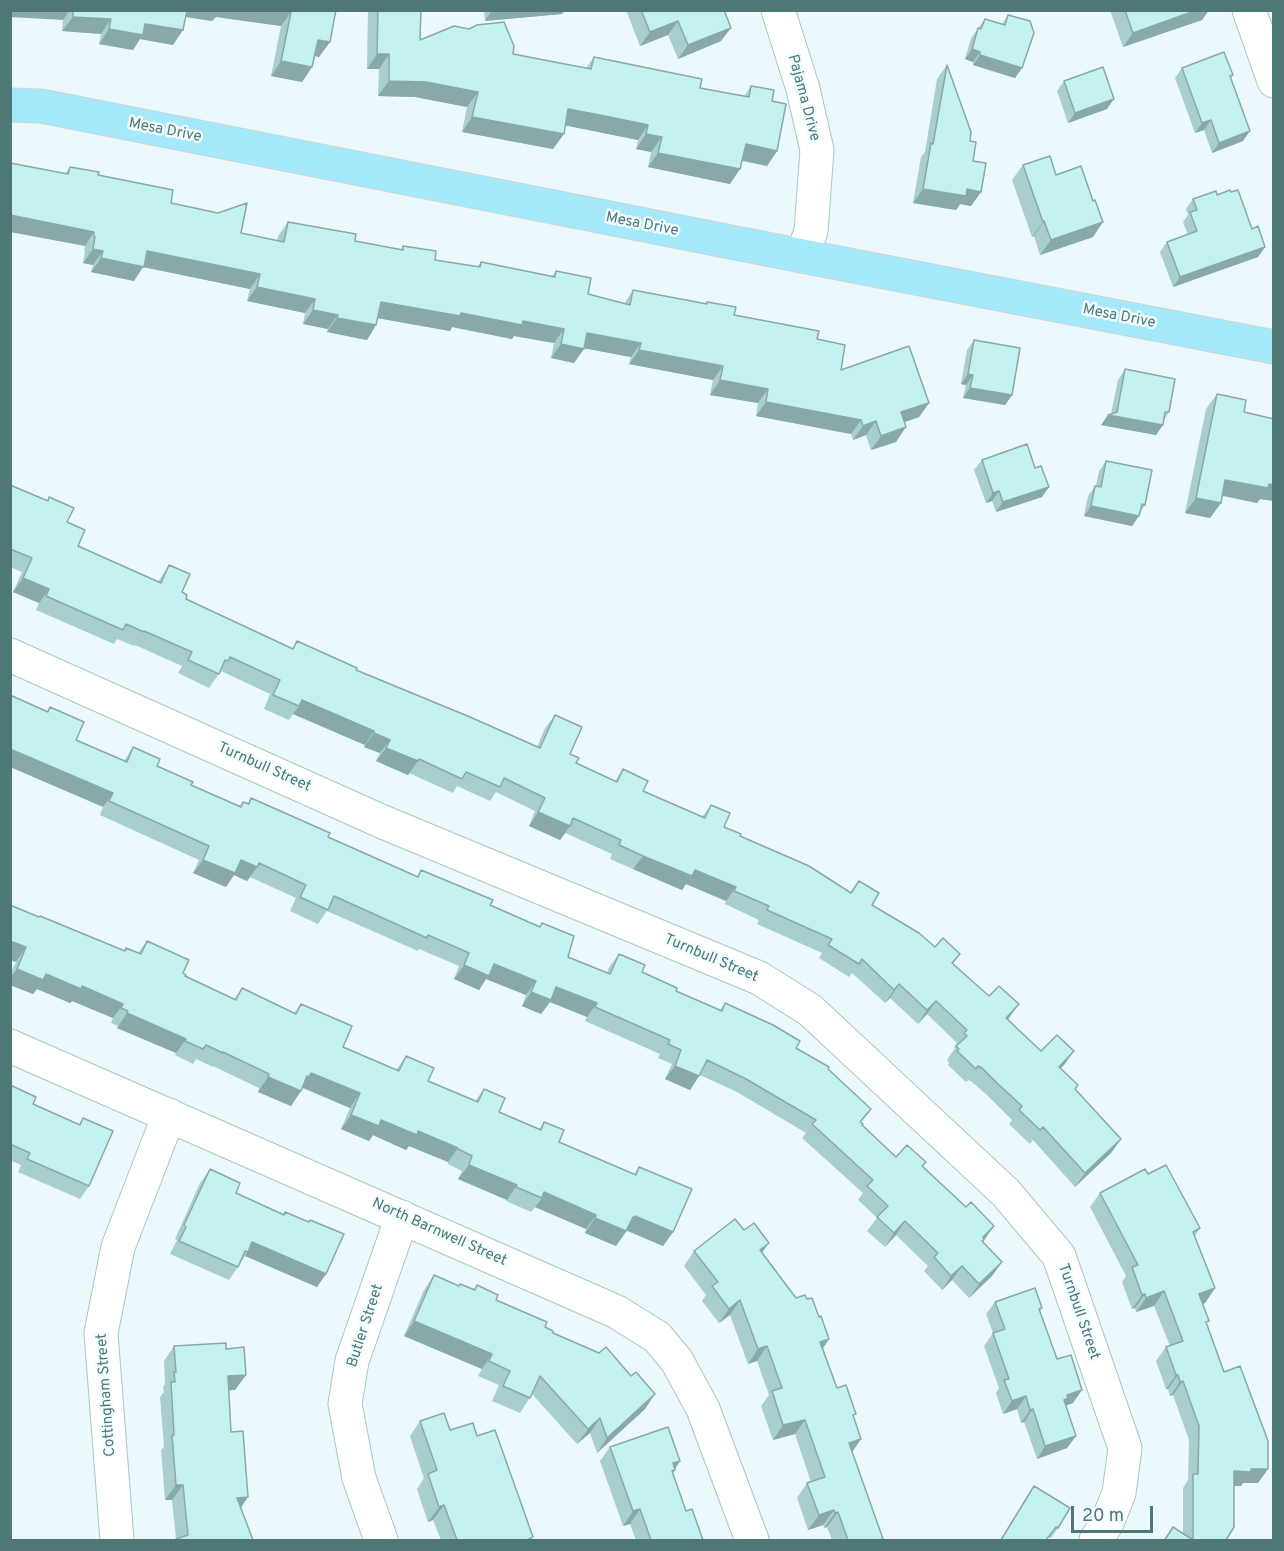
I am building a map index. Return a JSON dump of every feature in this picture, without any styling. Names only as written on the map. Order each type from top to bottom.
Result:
[{"type":"main road","name":"Mesa Drive","points":[[10,105],[41,106],[1274,347]]},
{"type":"street","name":"Pajama Drive","points":[[778,10],[818,150],[811,231],[802,256]]},
{"type":"street","points":[[1249,10],[1274,81]]},
{"type":"street","name":"Turnbull Street","points":[[10,655],[383,822],[759,978],[810,1010],[1006,1193],[1059,1256],[1125,1448],[1119,1493],[1107,1523],[1096,1540]]},
{"type":"street","name":"North Barnwell Street","points":[[10,1046],[617,1312],[657,1337],[677,1361],[703,1409],[752,1540]]},
{"type":"street","name":"Cottingham Street","points":[[117,1540],[101,1333],[118,1246],[169,1115]]},
{"type":"street","name":"Butler Street","points":[[381,1540],[359,1478],[345,1404],[352,1361],[402,1217]]},
{"type":"building","points":[[73,10],[187,10],[183,30],[145,24],[143,35],[109,29],[111,19],[73,17]]},
{"type":"building","points":[[283,10],[336,10],[330,42],[318,40],[312,67],[281,61],[291,12]]},
{"type":"building","points":[[378,10],[421,10],[420,40],[454,26],[469,29],[477,25],[504,22],[514,46],[513,54],[591,69],[594,57],[702,79],[700,88],[749,97],[751,86],[774,90],[772,101],[786,104],[777,151],[746,144],[740,169],[658,153],[662,137],[646,134],[648,125],[605,116],[568,109],[564,134],[472,117],[478,92],[426,82],[389,81],[389,54],[377,54]]},
{"type":"building","points":[[641,10],[724,10],[731,28],[688,45],[678,21],[650,32]]},
{"type":"building","points":[[1125,10],[1197,10],[1133,33]]},
{"type":"building","points":[[1008,15],[1030,21],[1034,33],[1022,68],[980,55],[980,52],[972,49],[978,28],[981,29],[985,19],[1005,25]]},
{"type":"building","points":[[1224,52],[1233,75],[1230,76],[1250,131],[1219,143],[1211,120],[1202,123],[1182,68]]},
{"type":"building","points":[[947,65],[971,132],[970,141],[976,142],[973,161],[986,163],[981,192],[967,189],[966,196],[923,189]]},
{"type":"building","points":[[1103,67],[1114,99],[1075,113],[1064,81]]},
{"type":"building","points":[[1050,156],[1056,175],[1081,166],[1103,222],[1051,240],[1023,165]]},
{"type":"building","points":[[10,163],[68,174],[70,167],[99,172],[98,175],[173,190],[171,203],[218,213],[247,203],[241,233],[284,242],[288,222],[356,234],[355,241],[403,250],[403,246],[436,251],[435,260],[480,267],[481,262],[555,277],[556,271],[591,278],[588,294],[630,305],[633,290],[736,307],[734,315],[819,331],[817,339],[845,345],[841,370],[909,346],[929,403],[901,412],[906,427],[881,436],[876,421],[863,426],[861,420],[766,402],[768,389],[720,380],[723,366],[639,350],[641,343],[587,333],[584,349],[561,344],[564,329],[523,321],[522,325],[461,313],[460,316],[381,302],[376,325],[337,318],[338,315],[313,310],[315,299],[257,287],[260,274],[147,251],[144,267],[101,258],[103,251],[93,249],[94,232],[10,215]]},
{"type":"building","points":[[1230,190],[1231,192],[1238,190],[1252,229],[1258,226],[1265,247],[1180,277],[1167,242],[1197,231],[1190,212],[1197,210],[1193,199],[1216,191],[1217,195]]},
{"type":"building","points":[[974,340],[1020,348],[1012,395],[970,388],[973,375],[968,374]]},
{"type":"building","points":[[1125,369],[1175,379],[1169,412],[1165,412],[1163,425],[1108,415],[1117,412]]},
{"type":"building","points":[[1217,394],[1246,400],[1244,412],[1274,419],[1274,485],[1269,484],[1268,488],[1225,480],[1221,503],[1196,498]]},
{"type":"building","points":[[1027,444],[1035,468],[1041,466],[1049,487],[1003,502],[999,491],[993,493],[982,460]]},
{"type":"building","points":[[1106,461],[1152,470],[1145,505],[1142,504],[1139,516],[1091,506],[1095,486],[1101,487]]},
{"type":"building","points":[[10,485],[48,501],[49,497],[74,508],[67,522],[85,530],[78,546],[161,583],[169,565],[190,574],[182,592],[187,595],[186,599],[293,649],[297,641],[357,668],[356,670],[540,748],[555,715],[582,727],[570,754],[579,758],[576,763],[617,782],[623,769],[648,781],[643,791],[705,818],[711,805],[730,813],[724,827],[809,866],[851,893],[859,881],[879,893],[872,905],[919,933],[935,947],[943,938],[960,954],[952,963],[989,996],[999,986],[1019,1004],[1006,1018],[1041,1051],[1057,1035],[1074,1051],[1059,1067],[1078,1085],[1075,1089],[1121,1139],[1085,1173],[1043,1127],[1040,1130],[1019,1110],[1022,1106],[982,1068],[978,1066],[976,1069],[957,1051],[959,1049],[956,1046],[967,1036],[964,1033],[967,1030],[936,1001],[927,1010],[899,984],[894,990],[862,959],[859,964],[828,945],[832,939],[767,910],[769,906],[734,891],[736,887],[695,870],[692,876],[643,856],[619,845],[621,840],[573,818],[570,826],[538,812],[545,798],[504,778],[500,787],[466,772],[462,779],[419,759],[418,761],[386,748],[390,740],[374,731],[302,700],[299,706],[273,695],[280,680],[230,657],[228,661],[225,660],[219,674],[188,660],[192,652],[126,624],[123,630],[46,596],[49,589],[23,578],[32,558],[10,549]]},
{"type":"building","points":[[10,695],[48,712],[50,707],[84,722],[76,740],[127,762],[133,747],[160,759],[157,766],[193,782],[191,785],[241,807],[243,802],[249,804],[251,798],[330,833],[328,837],[418,877],[421,870],[493,900],[490,905],[540,927],[542,923],[574,936],[568,957],[610,974],[619,954],[645,965],[642,972],[677,988],[676,991],[722,1011],[725,1003],[773,1025],[800,1041],[796,1048],[829,1067],[828,1069],[871,1109],[860,1122],[896,1157],[907,1145],[926,1162],[922,1166],[966,1207],[971,1202],[994,1226],[982,1241],[1002,1262],[979,1284],[962,1266],[951,1276],[934,1257],[938,1253],[905,1221],[894,1233],[877,1217],[888,1206],[867,1186],[873,1180],[812,1124],[816,1120],[746,1079],[707,1060],[699,1076],[675,1066],[681,1050],[668,1044],[670,1040],[595,1007],[597,1003],[556,987],[551,1000],[531,992],[536,981],[494,964],[489,976],[464,965],[469,953],[428,935],[427,938],[334,896],[328,910],[300,897],[306,885],[259,863],[257,867],[241,860],[235,873],[203,860],[209,846],[109,801],[113,793],[10,749]]},
{"type":"building","points":[[10,905],[125,951],[126,948],[141,954],[147,941],[189,960],[183,973],[185,976],[236,1000],[242,988],[296,1014],[301,1004],[352,1026],[343,1047],[399,1071],[406,1056],[434,1068],[428,1081],[478,1102],[484,1089],[505,1098],[499,1112],[541,1130],[544,1122],[564,1130],[559,1142],[636,1175],[639,1167],[692,1189],[673,1232],[635,1216],[626,1231],[544,1192],[542,1198],[469,1165],[472,1156],[458,1148],[418,1131],[417,1135],[381,1120],[379,1126],[351,1115],[360,1093],[311,1073],[309,1077],[307,1076],[301,1091],[268,1077],[269,1074],[223,1052],[206,1045],[203,1049],[185,1041],[186,1039],[127,1013],[128,1011],[121,1008],[123,1004],[82,986],[81,989],[46,974],[43,980],[17,969],[26,947],[10,941]]},
{"type":"building","points":[[10,1085],[36,1097],[33,1104],[80,1125],[83,1118],[113,1131],[89,1186],[27,1159],[30,1153],[10,1144]]},
{"type":"building","points":[[1166,1165],[1200,1228],[1193,1232],[1215,1288],[1199,1294],[1209,1321],[1206,1322],[1224,1372],[1240,1366],[1268,1441],[1268,1469],[1251,1469],[1251,1472],[1234,1471],[1234,1527],[1226,1540],[1193,1540],[1193,1474],[1198,1474],[1199,1426],[1183,1381],[1180,1382],[1176,1375],[1166,1347],[1183,1341],[1164,1291],[1146,1298],[1145,1294],[1142,1295],[1132,1267],[1138,1265],[1100,1193],[1145,1169],[1148,1174]]},
{"type":"building","points":[[210,1169],[240,1183],[236,1193],[284,1215],[285,1212],[344,1234],[326,1274],[252,1242],[238,1267],[179,1241]]},
{"type":"building","points":[[735,1219],[744,1230],[754,1223],[769,1243],[760,1250],[796,1298],[805,1295],[807,1299],[812,1298],[819,1317],[821,1316],[829,1339],[820,1342],[837,1388],[846,1385],[856,1414],[853,1415],[861,1439],[849,1443],[883,1539],[848,1540],[838,1512],[835,1513],[834,1510],[819,1515],[807,1483],[825,1477],[805,1420],[783,1425],[772,1391],[782,1388],[767,1346],[758,1349],[740,1300],[729,1309],[712,1286],[718,1282],[694,1251]]},
{"type":"building","points":[[434,1275],[475,1290],[477,1285],[498,1295],[496,1300],[547,1322],[545,1327],[553,1333],[599,1353],[606,1347],[631,1376],[636,1372],[655,1394],[607,1438],[600,1418],[588,1429],[540,1376],[530,1398],[503,1386],[510,1371],[489,1361],[492,1354],[414,1321]]},
{"type":"building","points":[[1035,1288],[1042,1308],[1039,1309],[1057,1359],[1071,1355],[1082,1390],[1067,1395],[1068,1398],[1064,1400],[1076,1436],[1045,1446],[1033,1409],[1030,1410],[1026,1396],[1012,1401],[1004,1380],[1009,1379],[993,1333],[1005,1329],[995,1302]]},
{"type":"building","points":[[226,1343],[226,1349],[244,1347],[246,1375],[228,1376],[231,1432],[243,1431],[248,1497],[237,1498],[253,1540],[177,1540],[188,1535],[183,1485],[176,1485],[172,1435],[174,1435],[171,1382],[175,1382],[174,1372],[176,1372],[174,1346]]},
{"type":"building","points":[[444,1413],[450,1430],[473,1423],[477,1436],[495,1430],[533,1537],[527,1540],[457,1540],[444,1505],[439,1507],[428,1474],[437,1470],[420,1421]]},
{"type":"building","points":[[668,1427],[680,1461],[673,1463],[675,1470],[672,1471],[686,1511],[692,1509],[703,1540],[651,1540],[640,1509],[633,1511],[610,1447]]},
{"type":"building","points":[[1034,1486],[1070,1508],[1058,1528],[1056,1527],[1046,1540],[1001,1540]]},
{"type":"building","points":[[1173,1527],[1193,1540],[1165,1540]]}]
